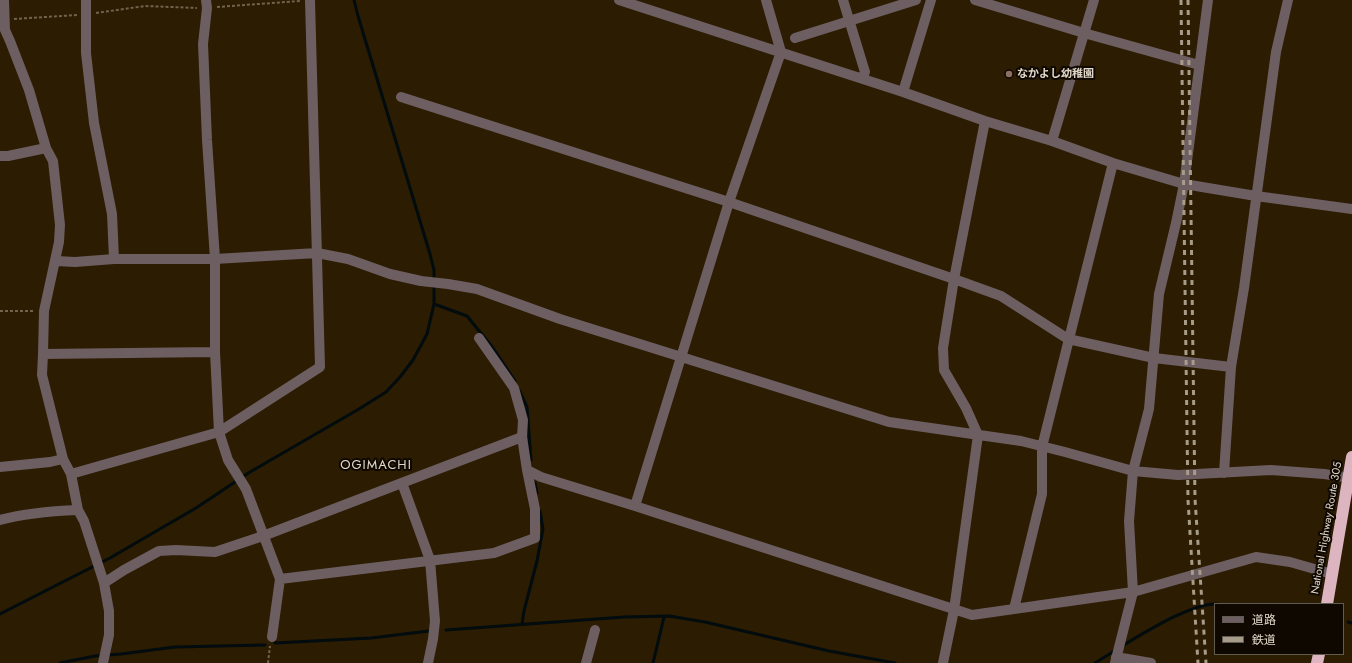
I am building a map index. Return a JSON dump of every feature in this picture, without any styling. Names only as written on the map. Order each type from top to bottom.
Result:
[{"type":"highway","name":"National Highway Route 305","points":[[1327,603],[1350,477],[1352,457]]},
{"type":"street","points":[[86,0],[86,53],[94,122],[112,214],[114,259]]},
{"type":"street","points":[[70,474],[219,432],[320,367],[310,0]]},
{"type":"street","points":[[619,0],[862,78],[985,121],[1184,184],[1256,196],[1352,209]]},
{"type":"street","points":[[635,506],[729,202],[781,52],[766,0]]},
{"type":"street","points":[[844,0],[864,72],[862,78]]},
{"type":"street","points":[[795,38],[916,0]]},
{"type":"street","points":[[903,92],[931,0]]},
{"type":"street","points":[[975,0],[1084,33],[1200,65]]},
{"type":"street","points":[[1052,141],[1094,0]]},
{"type":"street","points":[[1151,663],[1116,660],[1133,592],[1129,521],[1132,471],[1148,409],[1159,294],[1184,184],[1208,0]]},
{"type":"street","points":[[1224,473],[1231,367],[1244,288],[1276,52],[1288,0]]},
{"type":"street","points":[[3,2],[5,30],[29,90],[46,148],[52,161],[60,225],[56,261],[44,311],[44,354],[42,375],[63,459],[70,474],[78,510],[84,521],[103,580],[109,611],[109,635],[103,663]]},
{"type":"street","points":[[207,4],[203,44],[207,140],[215,258],[215,352],[219,432],[228,460],[246,489],[280,579],[272,637]]},
{"type":"street","points":[[401,97],[729,202],[1001,296],[1068,339],[1154,358],[1231,367]]},
{"type":"street","points":[[943,663],[954,610],[978,435],[966,408],[944,370],[943,348],[954,279],[985,121]]},
{"type":"street","points":[[0,156],[8,156],[46,148]]},
{"type":"street","points":[[1014,609],[1042,494],[1042,447],[1113,162]]},
{"type":"street","points":[[56,261],[75,262],[114,259],[215,258],[317,253],[348,259],[390,274],[421,281],[477,288],[560,319],[889,422],[1021,441],[1132,471],[1178,475],[1271,470],[1350,477]]},
{"type":"street","points":[[280,579],[494,553],[535,538],[535,509],[522,437],[523,420],[514,388],[479,338]]},
{"type":"street","points":[[44,354],[215,352]]},
{"type":"street","points":[[103,580],[159,551],[176,550],[215,552],[263,536],[522,437]]},
{"type":"street","points":[[0,466],[50,462],[63,459]]},
{"type":"street","points":[[527,470],[541,477],[972,615],[1133,592],[1256,557],[1290,562],[1332,574]]},
{"type":"street","points":[[402,483],[430,560],[434,621],[433,640],[428,663]]},
{"type":"street","points":[[0,520],[51,511],[78,510]]},
{"type":"street","points":[[586,663],[595,630]]},
{"type":"path","points":[[3,2],[11,19],[86,15],[145,6],[310,0]]},
{"type":"path","points":[[0,311],[44,311]]},
{"type":"path","points":[[268,663],[272,637]]},
{"type":"waterway","points":[[0,614],[110,558],[196,508],[250,472],[359,409],[386,392],[413,360],[427,334],[434,304],[434,270],[354,0]]},
{"type":"waterway","points":[[434,304],[467,316],[493,348],[515,381]]},
{"type":"waterway","points":[[519,390],[527,407],[531,460]]},
{"type":"waterway","points":[[535,483],[537,493]]},
{"type":"waterway","points":[[522,624],[543,529],[540,511]]},
{"type":"waterway","points":[[1122,646],[1155,626],[1182,613],[1214,604]]},
{"type":"waterway","points":[[446,630],[624,617],[669,616],[705,622],[829,651],[895,663]]},
{"type":"waterway","points":[[653,663],[664,617]]},
{"type":"waterway","points":[[1348,622],[1352,623]]},
{"type":"waterway","points":[[275,643],[371,638],[429,631]]},
{"type":"waterway","points":[[60,663],[95,656],[175,647],[265,645]]},
{"type":"waterway","points":[[1095,663],[1116,650]]},
{"type":"railway","points":[[1181,0],[1188,500],[1198,663]]},
{"type":"railway","points":[[1188,0],[1195,499],[1206,663]]},
{"type":"place","name":"なかよし幼稚園","points":[[1009,74]]},
{"type":"district","name":"OGIMACHI","points":[[376,466]]}]
